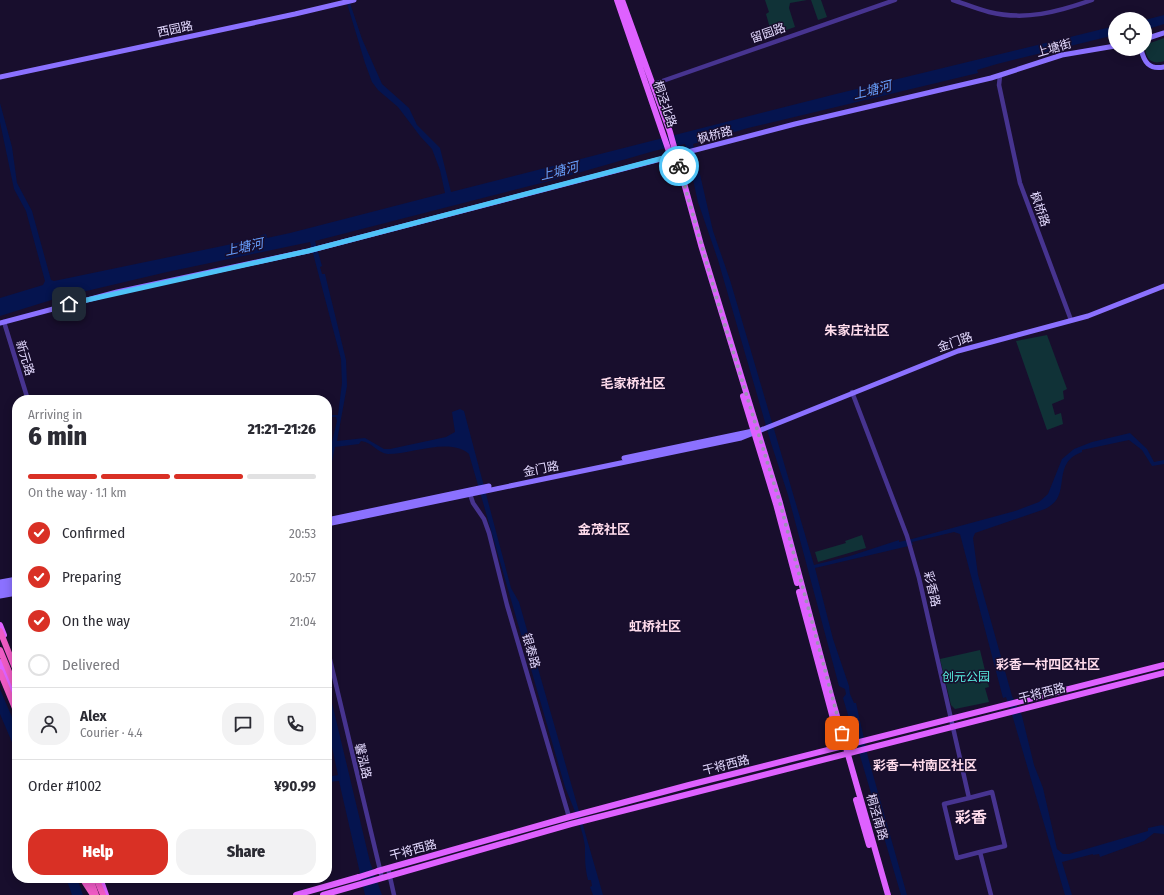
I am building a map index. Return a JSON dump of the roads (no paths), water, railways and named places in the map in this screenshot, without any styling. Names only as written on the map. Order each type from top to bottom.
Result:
[{"type":"highway","points":[[0,631],[12,661]]},
{"type":"highway","points":[[0,650],[12,679]]},
{"type":"highway","points":[[0,672],[12,701]]},
{"type":"highway","points":[[88,883],[92,895]]},
{"type":"highway","points":[[89,883],[96,895]]},
{"type":"highway","points":[[97,883],[101,895]]},
{"type":"main road","name":"西园路","points":[[0,77],[353,0]]},
{"type":"main road","name":"桐泾北路","points":[[617,0],[667,132],[757,432],[784,514],[843,746]]},
{"type":"main road","name":"桐泾北路","points":[[622,0],[650,85]]},
{"type":"main road","points":[[1152,37],[1164,33]]},
{"type":"main road","name":"上塘街","points":[[1000,76],[1062,55],[1108,47]]},
{"type":"main road","points":[[1143,56],[1144,60],[1148,64],[1155,67],[1164,67]]},
{"type":"main road","name":"枫桥路","points":[[2,323],[117,292],[325,247],[802,122],[1000,76]]},
{"type":"main road","name":"金门路","points":[[332,519],[757,432],[852,392],[958,351],[1103,311],[1164,286]]},
{"type":"main road","name":"金门路","points":[[332,524],[470,494],[478,490]]},
{"type":"main road","points":[[0,582],[12,580]]},
{"type":"main road","points":[[0,587],[12,585]]},
{"type":"main road","points":[[0,592],[12,589]]},
{"type":"main road","points":[[0,596],[12,594]]},
{"type":"main road","points":[[0,625],[12,654]]},
{"type":"main road","points":[[0,662],[12,692]]},
{"type":"main road","name":"干将西路","points":[[296,895],[572,816],[1164,665]]},
{"type":"main road","name":"干将西路","points":[[323,895],[583,821],[845,753],[1164,673]]},
{"type":"main road","name":"桐泾南路","points":[[843,746],[885,894]]},
{"type":"main road","points":[[91,883],[101,895]]},
{"type":"main road","points":[[102,883],[106,895]]},
{"type":"street","name":"留园路","points":[[650,85],[895,0]]},
{"type":"street","points":[[954,0],[990,12],[1031,16],[1060,12],[1092,0]]},
{"type":"street","name":"枫桥路","points":[[1000,76],[999,85],[1020,183],[1046,258],[1071,320]]},
{"type":"street","name":"新元路","points":[[2,323],[26,395]]},
{"type":"street","name":"彩香路","points":[[852,392],[908,536],[969,798]]},
{"type":"street","name":"银泰路","points":[[470,494],[472,503],[484,519],[489,533],[506,605],[572,816]]},
{"type":"street","name":"馨泓路","points":[[332,669],[381,878]]},
{"type":"street","points":[[992,792],[1006,846],[957,858],[944,804],[969,798],[992,792]]},
{"type":"street","points":[[980,852],[991,895]]},
{"type":"street","points":[[388,868],[394,895]]},
{"type":"water","name":"上塘河","points":[[346,0],[349,0],[362,39],[382,84],[409,108],[417,125],[440,148],[451,192],[836,94],[1108,28],[1108,37],[997,64],[977,70],[978,73],[748,128],[693,144],[713,231],[730,280],[814,565],[850,556],[899,540],[899,542],[912,539],[1015,511],[1039,502],[1048,494],[1062,459],[1074,449],[1092,442],[1130,433],[1147,449],[1154,462],[1164,460],[1164,464],[1152,466],[1142,450],[1129,440],[1082,450],[1082,452],[1072,457],[1066,464],[1063,472],[1061,488],[1054,503],[1045,509],[975,533],[973,538],[978,575],[1012,696],[1022,716],[1034,765],[1043,788],[1057,849],[1063,854],[1069,854],[1148,831],[1148,828],[1162,825],[1164,826],[1164,834],[1154,833],[1144,841],[1100,857],[1099,854],[1093,854],[1062,862],[1072,895],[1065,895],[1013,718],[1006,697],[1003,698],[960,534],[954,532],[912,542],[913,545],[815,568],[833,639],[849,686],[850,694],[854,703],[856,703],[868,757],[907,895],[901,895],[843,698],[846,694],[845,689],[839,686],[788,495],[771,443],[718,260],[698,202],[685,144],[654,151],[557,179],[315,241],[322,266],[320,267],[322,274],[325,274],[346,360],[347,386],[337,441],[365,438],[384,449],[390,449],[446,437],[455,432],[452,412],[460,409],[464,411],[511,588],[519,602],[603,895],[593,895],[590,887],[592,886],[591,880],[588,880],[585,864],[584,840],[565,787],[469,454],[461,449],[442,447],[388,454],[381,452],[369,444],[361,441],[359,444],[335,447],[332,462],[332,442],[337,421],[336,417],[332,417],[332,415],[338,415],[342,383],[341,359],[310,242],[167,272],[61,297],[0,316],[0,298],[43,285],[45,281],[26,211],[14,189],[0,122],[0,103],[12,147],[17,183],[32,211],[51,280],[54,281],[256,239],[266,234],[267,238],[290,233],[445,193],[440,170],[432,149],[398,107],[378,90],[372,82]]},
{"type":"water","points":[[1164,15],[1164,24],[1152,28],[1152,18]]},
{"type":"water","points":[[0,689],[12,717],[12,742],[0,714]]},
{"type":"water","points":[[332,703],[370,862],[382,895],[365,895],[339,781],[332,782],[332,776],[338,775],[332,747]]},
{"type":"water","points":[[68,883],[79,883],[83,895],[72,895]]},
{"type":"district","name":"朱家庄社区","points":[[857,330]]},
{"type":"district","name":"毛家桥社区","points":[[633,383]]},
{"type":"district","name":"金茂社区","points":[[604,529]]},
{"type":"district","name":"虹桥社区","points":[[655,626]]},
{"type":"district","name":"彩香一村四区社区","points":[[1048,664]]},
{"type":"district","name":"彩香一村南区社区","points":[[925,765]]},
{"type":"district","name":"彩香","points":[[971,817]]},
{"type":"park label","name":"创元公园","points":[[966,677]]}]
